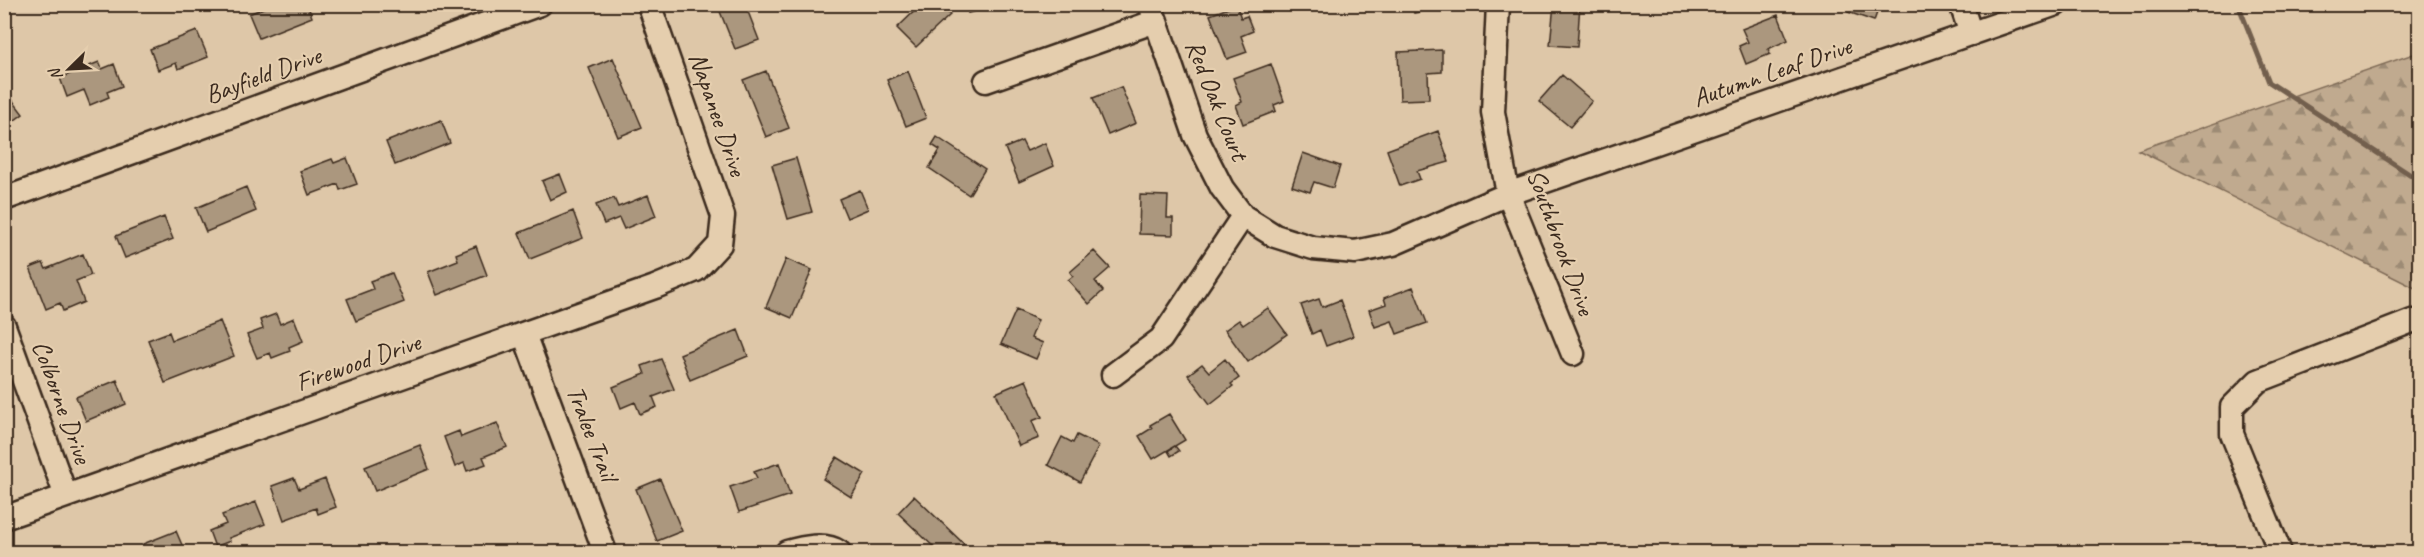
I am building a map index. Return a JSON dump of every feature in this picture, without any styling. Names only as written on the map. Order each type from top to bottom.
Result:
[{"type":"street","name":"Bayfield Drive","points":[[4,199],[540,4]]},
{"type":"street","name":"Napanee Drive","points":[[650,4],[723,216],[720,244]]},
{"type":"street","name":"Southbrook Drive","points":[[1498,4],[1493,112],[1508,194],[1573,354]]},
{"type":"street","points":[[1961,4],[1971,34]]},
{"type":"street","name":"Autumn Leaf Drive","points":[[1508,194],[2056,4]]},
{"type":"street","name":"Red Oak Court","points":[[1153,13],[1195,135],[1222,188],[1243,216],[1275,236],[1313,248],[1355,252],[1393,244],[1508,194]]},
{"type":"street","points":[[986,81],[1153,13]]},
{"type":"street","points":[[1113,375],[1161,339],[1243,216]]},
{"type":"street","name":"Firewood Drive","points":[[4,518],[524,334],[696,270],[720,244]]},
{"type":"street","points":[[2280,552],[2232,434],[2232,407],[2258,381],[2412,321],[2420,321]]},
{"type":"street","name":"Colborne Drive","points":[[4,326],[66,496]]},
{"type":"street","name":"Tralee Trail","points":[[524,334],[605,552]]},
{"type":"street","points":[[787,552],[814,547],[833,548],[839,552]]},
{"type":"green space","points":[[2419,52],[2419,290],[2138,150]]},
{"type":"building","points":[[273,4],[307,4],[312,17],[259,38],[249,14]]},
{"type":"building","points":[[717,4],[745,4],[759,40],[735,49]]},
{"type":"building","points":[[922,4],[940,4],[950,15],[916,47],[897,28]]},
{"type":"building","points":[[966,4],[994,4],[994,7],[968,13]]},
{"type":"building","points":[[1412,4],[1443,4],[1443,7],[1414,13]]},
{"type":"building","points":[[1554,4],[1580,4],[1577,47],[1550,45]]},
{"type":"building","points":[[1850,4],[1880,4],[1874,21],[1848,12]]},
{"type":"building","points":[[1236,5],[1241,18],[1247,16],[1253,31],[1241,36],[1247,52],[1227,59],[1210,15]]},
{"type":"building","points":[[1778,15],[1788,40],[1768,49],[1770,54],[1746,64],[1739,46],[1748,42],[1742,29]]},
{"type":"building","points":[[197,31],[208,57],[178,69],[176,63],[158,70],[150,49]]},
{"type":"building","points":[[1442,50],[1442,72],[1428,73],[1429,99],[1400,100],[1398,52]]},
{"type":"building","points":[[613,58],[642,127],[618,137],[589,68]]},
{"type":"building","points":[[99,62],[102,69],[114,64],[122,86],[107,92],[109,97],[90,105],[84,90],[67,97],[60,78]]},
{"type":"building","points":[[1271,64],[1284,101],[1274,105],[1276,111],[1243,124],[1236,105],[1242,102],[1233,78]]},
{"type":"building","points":[[766,71],[789,128],[766,137],[743,80]]},
{"type":"building","points":[[908,71],[926,118],[906,126],[887,80]]},
{"type":"building","points":[[1562,75],[1592,101],[1570,127],[1539,101]]},
{"type":"building","points":[[1121,87],[1136,123],[1108,135],[1093,98]]},
{"type":"building","points":[[4,89],[23,114],[4,128]]},
{"type":"building","points":[[441,120],[450,143],[395,165],[386,142]]},
{"type":"building","points":[[1438,131],[1449,162],[1417,171],[1420,179],[1400,186],[1387,150]]},
{"type":"building","points":[[937,137],[985,169],[969,195],[929,168],[940,150],[932,145]]},
{"type":"building","points":[[1022,141],[1027,151],[1045,143],[1054,166],[1019,182],[1005,148]]},
{"type":"building","points":[[1303,153],[1340,166],[1333,188],[1314,182],[1310,192],[1292,186]]},
{"type":"building","points":[[347,158],[357,184],[340,190],[338,184],[309,195],[300,171],[332,159],[334,163]]},
{"type":"building","points":[[796,158],[812,212],[788,219],[772,165]]},
{"type":"building","points":[[560,174],[567,192],[550,200],[542,181]]},
{"type":"building","points":[[246,187],[256,211],[206,232],[196,208]]},
{"type":"building","points":[[860,190],[868,209],[847,218],[839,199]]},
{"type":"building","points":[[648,195],[656,216],[624,229],[619,218],[604,224],[596,205],[614,198],[618,207]]},
{"type":"building","points":[[1140,195],[1168,196],[1167,218],[1173,218],[1173,235],[1139,234]]},
{"type":"building","points":[[573,211],[583,238],[530,259],[519,233]]},
{"type":"building","points":[[164,217],[173,239],[125,258],[116,236]]},
{"type":"building","points":[[476,246],[487,275],[437,295],[428,272],[458,260],[456,254]]},
{"type":"building","points":[[1094,251],[1110,268],[1095,281],[1103,291],[1089,304],[1068,280],[1073,276],[1070,272]]},
{"type":"building","points":[[83,254],[91,275],[76,281],[84,302],[63,311],[60,303],[46,309],[30,268],[43,263],[46,269]]},
{"type":"building","points":[[786,259],[812,270],[792,318],[766,307]]},
{"type":"building","points":[[392,273],[404,302],[356,321],[347,299],[373,289],[370,281]]},
{"type":"building","points":[[1413,287],[1427,323],[1397,334],[1392,321],[1375,327],[1369,310],[1386,304],[1384,298]]},
{"type":"building","points":[[1319,299],[1322,307],[1340,300],[1353,336],[1326,346],[1320,330],[1312,334],[1301,305]]},
{"type":"building","points":[[1268,308],[1287,334],[1248,362],[1225,330],[1239,320],[1243,325]]},
{"type":"building","points":[[1016,310],[1038,320],[1031,338],[1043,343],[1036,359],[1001,344]]},
{"type":"building","points":[[276,314],[280,324],[294,318],[303,341],[289,347],[290,351],[272,358],[270,353],[257,358],[247,335],[263,329],[260,320]]},
{"type":"building","points":[[220,321],[234,356],[165,383],[148,340],[169,332],[172,340]]},
{"type":"building","points":[[738,330],[748,356],[690,380],[680,354]]},
{"type":"building","points":[[661,359],[674,389],[653,397],[657,407],[640,414],[635,402],[621,408],[613,387],[645,374],[642,366]]},
{"type":"building","points":[[1225,359],[1239,378],[1231,384],[1233,386],[1210,404],[1188,375],[1202,364],[1209,372]]},
{"type":"building","points":[[117,380],[126,404],[86,421],[76,397]]},
{"type":"building","points":[[1026,380],[1042,417],[1032,421],[1039,438],[1019,446],[996,393]]},
{"type":"building","points":[[1169,414],[1185,440],[1153,459],[1139,436],[1152,428],[1150,425]]},
{"type":"building","points":[[497,423],[507,447],[483,457],[486,464],[467,471],[464,463],[455,467],[444,437],[459,431],[461,437]]},
{"type":"building","points":[[1077,435],[1099,446],[1080,482],[1048,465],[1062,437],[1073,443]]},
{"type":"building","points":[[420,445],[429,469],[375,491],[365,467]]},
{"type":"building","points":[[1175,446],[1179,451],[1171,456],[1168,451]]},
{"type":"building","points":[[837,457],[865,474],[851,497],[823,479]]},
{"type":"building","points":[[779,463],[790,495],[739,512],[730,487],[757,478],[754,472]]},
{"type":"building","points":[[294,478],[299,489],[325,479],[336,507],[318,514],[316,508],[284,520],[272,486]]},
{"type":"building","points":[[660,479],[682,531],[657,541],[636,489]]},
{"type":"building","points":[[914,496],[964,544],[955,552],[939,552],[898,513]]},
{"type":"building","points":[[256,502],[265,524],[229,538],[230,541],[215,547],[209,531],[226,524],[222,515]]},
{"type":"building","points":[[176,531],[185,552],[146,552],[143,544]]},
{"type":"waterway","points":[[2238,4],[2269,82],[2420,181]]}]
